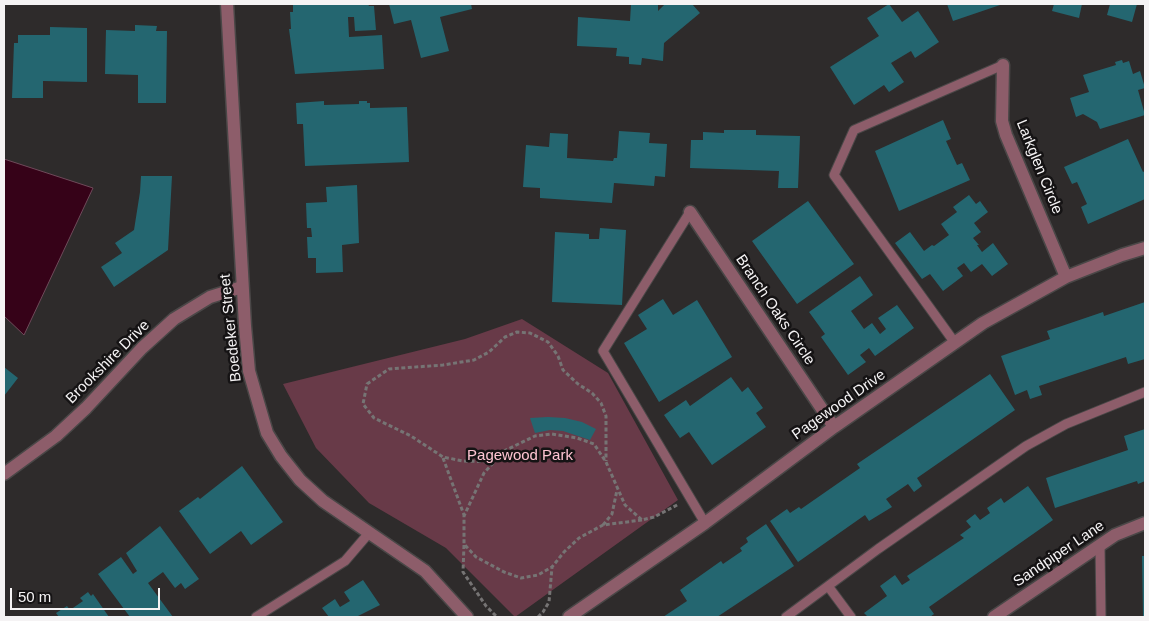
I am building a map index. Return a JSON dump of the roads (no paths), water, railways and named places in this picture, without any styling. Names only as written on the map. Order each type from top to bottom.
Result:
[{"type":"street","name":"Boedeker Street","points":[[227,4],[242,287],[249,372],[267,433],[281,456],[300,480],[323,500],[424,571],[467,617]]},
{"type":"street","name":"Larkglen Circle","points":[[1003,65],[1002,121],[1006,135],[1066,277]]},
{"type":"street","name":"Branch Oaks Circle","points":[[690,212],[834,427]]},
{"type":"street","name":"Pagewood Drive","points":[[569,617],[705,523],[834,427],[984,323],[1066,277],[1145,248]]},
{"type":"street","name":"Brookshire Drive","points":[[4,474],[56,436],[105,389],[142,348],[174,319],[210,297],[242,287]]},
{"type":"street","name":"Sandpiper Lane","points":[[994,617],[1115,535],[1145,524]]},
{"type":"lane","points":[[955,343],[834,175],[854,130],[1003,65]]},
{"type":"lane","points":[[690,212],[603,351],[705,523]]},
{"type":"lane","points":[[786,617],[1026,446],[1066,424],[1145,392]]},
{"type":"lane","points":[[256,617],[345,561],[369,533]]},
{"type":"lane","points":[[1100,546],[1101,617]]},
{"type":"lane","points":[[828,586],[851,617]]},
{"type":"park label","name":"Pagewood Park","points":[[520,456]]}]
